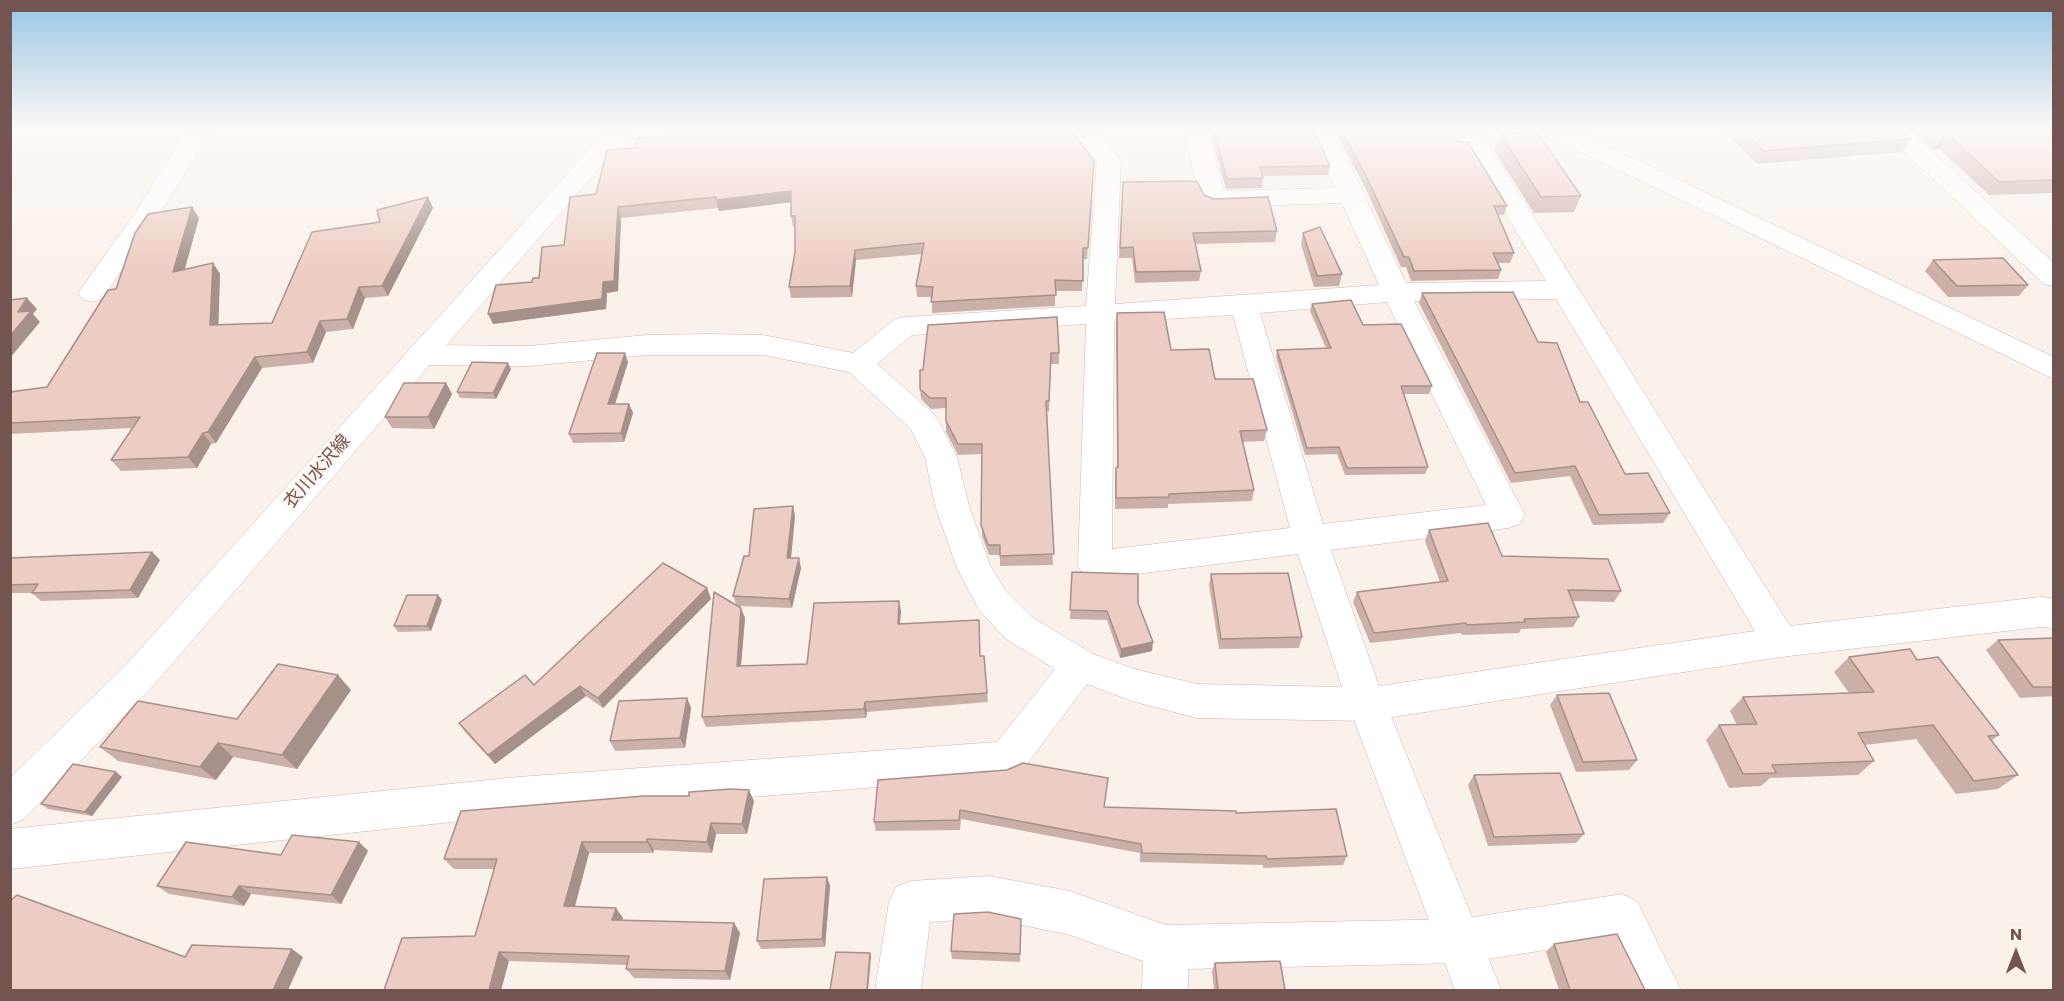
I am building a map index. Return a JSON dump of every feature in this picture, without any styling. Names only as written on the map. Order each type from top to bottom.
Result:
[{"type":"street","points":[[92,293],[169,178]]},
{"type":"street","name":"衣川水沢線","points":[[10,806],[139,676],[578,178]]},
{"type":"street","points":[[1108,178],[1100,313],[1095,565],[1508,515],[1396,292],[1344,178]]},
{"type":"street","points":[[1208,178],[1213,199],[1352,195]]},
{"type":"street","points":[[1496,178],[1781,642]]},
{"type":"street","points":[[1654,178],[2054,369]]},
{"type":"street","points":[[1946,178],[2054,278]]},
{"type":"street","points":[[858,364],[905,326],[1244,305],[1396,292],[1563,290]]},
{"type":"street","points":[[1244,305],[1310,539],[1367,704],[1461,941],[1478,990]]},
{"type":"street","points":[[420,355],[530,356],[647,345],[763,345],[858,364],[923,422],[941,457],[952,506],[974,568],[992,600],[1019,628],[1080,665],[1132,685],[1197,700],[1367,704],[1781,642],[2040,612],[2054,613]]},
{"type":"street","points":[[10,849],[518,796],[1007,759],[1080,665]]},
{"type":"street","points":[[898,990],[911,902],[989,897],[1070,914],[1166,947],[1461,941],[1622,916],[1658,990]]},
{"type":"street","points":[[1165,990],[1166,947]]},
{"type":"building","points":[[600,178],[1093,178],[1088,248],[1083,248],[1083,281],[1055,280],[1056,295],[931,302],[933,287],[916,286],[924,243],[855,250],[850,286],[789,287],[795,252],[795,216],[791,216],[791,191],[716,200],[716,197],[618,207],[614,281],[603,282],[602,299],[488,314],[496,285],[532,282],[533,278],[539,278],[542,247],[564,245],[570,197],[596,194]]},
{"type":"building","points":[[1227,178],[1263,178],[1227,179]]},
{"type":"building","points":[[1367,178],[1490,178],[1507,206],[1494,206],[1514,253],[1493,253],[1501,270],[1414,271],[1409,257],[1404,257]]},
{"type":"building","points":[[1528,178],[1568,178],[1581,196],[1541,197]]},
{"type":"building","points":[[1994,178],[2054,178],[2054,180],[1999,182]]},
{"type":"building","points":[[1197,181],[1204,195],[1214,199],[1268,197],[1277,231],[1193,233],[1201,271],[1136,272],[1133,247],[1120,248],[1123,182]]},
{"type":"building","points":[[428,197],[382,286],[359,287],[347,319],[320,321],[307,352],[255,357],[208,432],[203,433],[188,457],[111,460],[140,417],[10,423],[10,392],[47,387],[108,290],[116,289],[135,233],[148,214],[192,207],[173,272],[213,263],[210,325],[272,323],[312,232],[380,222],[377,210]]},
{"type":"building","points":[[1320,227],[1342,274],[1317,276],[1303,233]]},
{"type":"building","points":[[2003,258],[2028,285],[1957,286],[1933,260]]},
{"type":"building","points":[[1513,292],[1538,342],[1557,343],[1580,402],[1588,402],[1625,474],[1648,473],[1670,513],[1599,515],[1575,466],[1515,473],[1422,293]]},
{"type":"building","points":[[27,298],[18,312],[31,311],[10,336],[10,300]]},
{"type":"building","points":[[1351,300],[1363,325],[1401,324],[1432,386],[1401,386],[1428,467],[1347,468],[1339,447],[1307,448],[1277,350],[1331,348],[1312,304]]},
{"type":"building","points":[[1164,312],[1171,350],[1209,349],[1215,379],[1253,379],[1267,430],[1240,431],[1254,490],[1169,494],[1169,497],[1116,498],[1116,468],[1118,467],[1117,313]]},
{"type":"building","points":[[1057,317],[1059,353],[1051,353],[1049,401],[1046,401],[1054,554],[1000,556],[1000,545],[988,545],[981,525],[982,444],[958,444],[946,421],[946,398],[930,398],[920,389],[920,370],[923,370],[928,325]]},
{"type":"building","points":[[597,353],[625,353],[608,404],[629,404],[621,433],[569,434]]},
{"type":"building","points":[[472,362],[508,363],[493,393],[457,392]]},
{"type":"building","points":[[404,383],[446,383],[428,417],[385,417]]},
{"type":"building","points":[[793,506],[787,558],[799,558],[789,599],[733,596],[744,556],[749,556],[754,509]]},
{"type":"building","points":[[1488,523],[1502,556],[1608,559],[1621,591],[1568,590],[1579,617],[1524,619],[1525,622],[1467,625],[1466,623],[1374,633],[1357,592],[1448,581],[1429,530]]},
{"type":"building","points":[[152,552],[130,590],[32,593],[38,584],[10,585],[10,558]]},
{"type":"building","points":[[663,563],[707,588],[598,698],[580,686],[488,755],[459,723],[525,675],[534,685]]},
{"type":"building","points":[[1072,572],[1138,574],[1138,603],[1153,642],[1121,649],[1107,611],[1070,610]]},
{"type":"building","points":[[1288,573],[1302,637],[1221,639],[1211,574]]},
{"type":"building","points":[[714,592],[741,608],[737,666],[807,664],[814,603],[899,601],[898,624],[979,620],[980,656],[984,656],[987,693],[865,702],[864,709],[702,717]]},
{"type":"building","points":[[407,595],[438,595],[427,626],[394,626]]},
{"type":"building","points":[[2054,638],[2054,687],[2033,687],[1998,640]]},
{"type":"building","points":[[1910,649],[1917,660],[1938,657],[1999,735],[1988,736],[2018,775],[1974,781],[1933,725],[1858,733],[1874,761],[1772,765],[1776,773],[1743,774],[1719,725],[1757,724],[1743,697],[1874,692],[1849,657]]},
{"type":"building","points":[[278,664],[338,675],[282,755],[218,743],[200,767],[100,747],[138,701],[237,719]]},
{"type":"building","points":[[1609,693],[1637,760],[1583,762],[1557,695]]},
{"type":"building","points":[[687,698],[680,738],[610,741],[619,701]]},
{"type":"building","points":[[1023,763],[1108,778],[1104,807],[1236,811],[1236,813],[1336,809],[1347,856],[1267,859],[1266,856],[1142,853],[1141,844],[960,810],[959,820],[874,822],[878,780],[1007,770]]},
{"type":"building","points":[[73,764],[116,772],[85,812],[41,804]]},
{"type":"building","points":[[1560,773],[1584,834],[1494,837],[1474,775]]},
{"type":"building","points":[[749,790],[742,824],[711,823],[707,842],[647,839],[647,842],[582,842],[564,906],[616,908],[612,920],[734,923],[725,971],[626,969],[629,956],[499,952],[489,990],[384,990],[402,938],[475,936],[497,859],[444,859],[461,811],[644,796],[689,796],[689,792]]},
{"type":"building","points":[[292,835],[359,842],[331,895],[239,886],[232,897],[157,886],[186,842],[281,855]]},
{"type":"building","points":[[827,877],[822,939],[757,941],[764,879]]},
{"type":"building","points":[[17,895],[185,957],[192,945],[292,949],[273,990],[10,990],[10,901]]},
{"type":"building","points":[[988,912],[1021,919],[1020,954],[951,951],[954,914]]},
{"type":"building","points":[[1617,934],[1645,990],[1570,990],[1554,944]]},
{"type":"building","points":[[836,952],[870,953],[867,990],[830,990]]},
{"type":"building","points":[[1280,961],[1285,990],[1218,990],[1215,963]]}]
